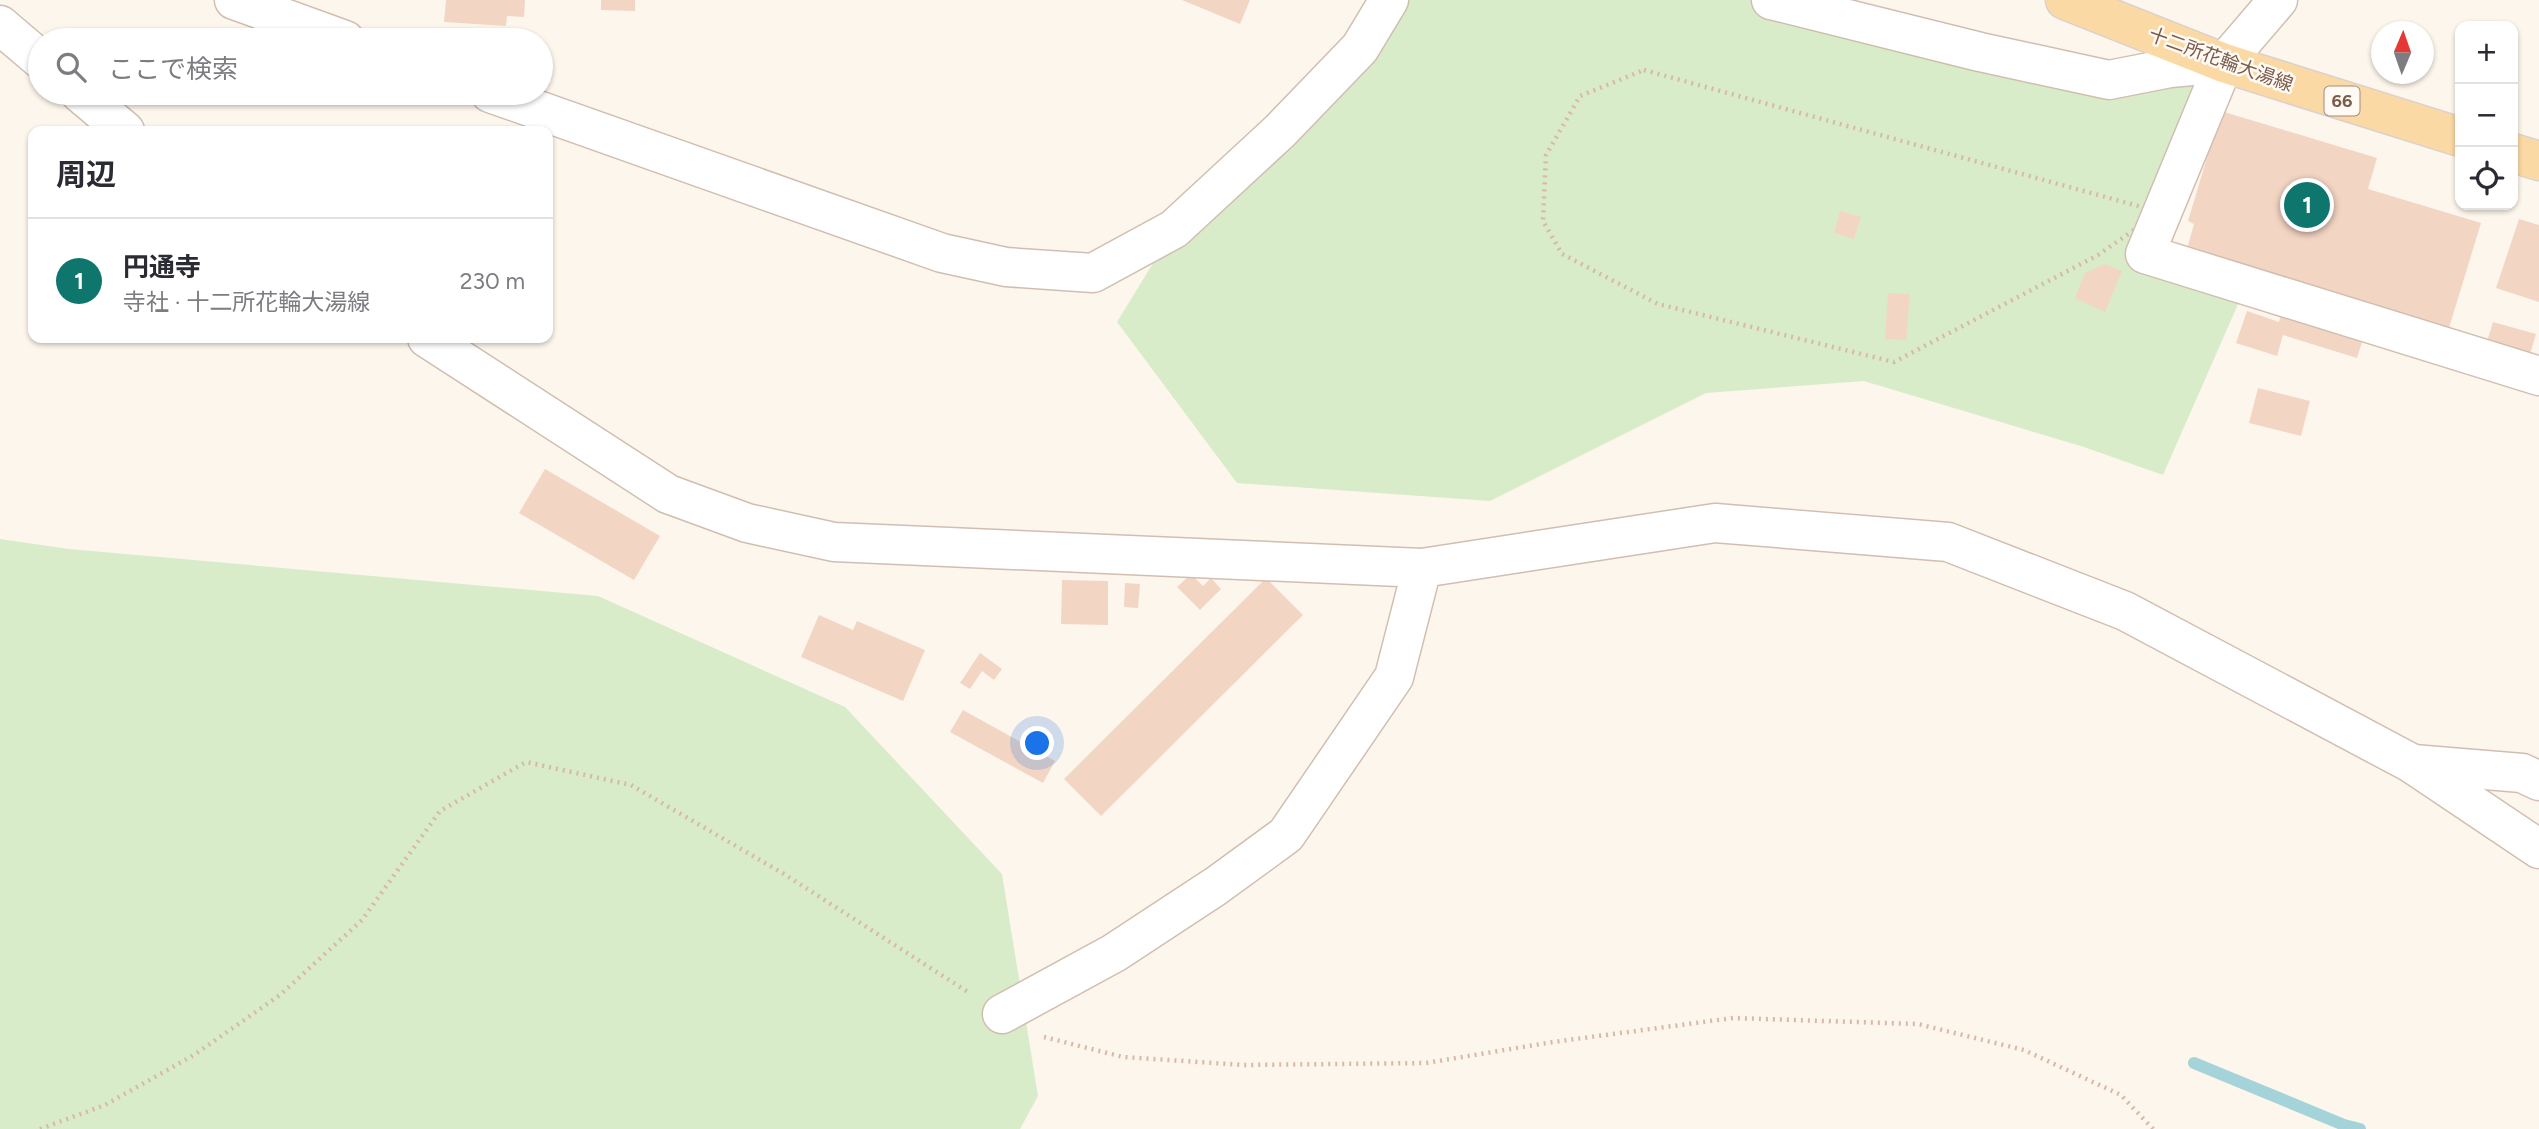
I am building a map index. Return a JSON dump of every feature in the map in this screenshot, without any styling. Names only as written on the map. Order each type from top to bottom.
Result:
[{"type":"main road","name":"十二所花輪大湯線","points":[[2065,0],[2224,63],[2455,135]]},
{"type":"main road","points":[[2518,155],[2539,161]]},
{"type":"street","points":[[234,0],[312,28]]},
{"type":"street","points":[[524,105],[942,253],[1006,267],[1093,273],[1183,223],[1280,131],[1360,48],[1390,0]]},
{"type":"street","points":[[1771,0],[1980,52],[2109,80],[2170,68],[2224,63]]},
{"type":"street","points":[[2278,0],[2224,63],[2160,212],[2145,254],[2539,376]]},
{"type":"street","points":[[0,25],[28,49]]},
{"type":"street","points":[[94,105],[119,126]]},
{"type":"street","points":[[435,343],[668,494],[747,523],[834,542],[1422,568],[1715,523],[1948,542],[2125,611],[2411,763],[2539,849]]},
{"type":"street","points":[[1002,1014],[1114,953],[1216,886],[1286,835],[1394,677],[1422,568]]},
{"type":"street","points":[[2411,763],[2522,773],[2539,781]]},
{"type":"path","points":[[1644,70],[2160,212],[2098,256],[1894,362],[1658,304],[1562,254],[1543,221],[1546,155],[1580,96],[1644,70]]},
{"type":"path","points":[[40,1129],[104,1105],[194,1055],[280,995],[362,920],[440,811],[526,762],[631,785],[784,874],[1033,1034],[1123,1057],[1244,1065],[1426,1063],[1733,1017],[1918,1024],[2024,1050],[2121,1095],[2153,1129]]},
{"type":"green space","points":[[1389,0],[1779,0],[2109,80],[2224,63],[2132,256],[2246,286],[2163,475],[2084,447],[1864,381],[1706,393],[1490,501],[1237,483],[1117,322],[1174,229]]},
{"type":"green space","points":[[0,539],[69,549],[598,596],[845,707],[1002,874],[1038,1096],[1020,1129],[0,1129]]},
{"type":"building","points":[[446,0],[525,0],[524,17],[507,16],[506,26],[444,22]]},
{"type":"building","points":[[601,0],[635,0],[635,11],[601,10]]},
{"type":"building","points":[[1182,0],[1250,0],[1240,24]]},
{"type":"building","points":[[2221,111],[2377,158],[2368,189],[2481,223],[2449,328],[2187,249],[2194,224],[2188,221]]},
{"type":"building","points":[[1840,211],[1861,217],[1854,239],[1834,233]]},
{"type":"building","points":[[2519,219],[2539,225],[2539,302],[2496,288]]},
{"type":"building","points":[[2104,264],[2122,271],[2105,312],[2075,298],[2085,273]]},
{"type":"building","points":[[1888,293],[1910,294],[1906,340],[1885,339]]},
{"type":"building","points":[[2282,310],[2364,336],[2357,358],[2283,335],[2277,356],[2236,343],[2247,311],[2279,322]]},
{"type":"building","points":[[2493,322],[2536,334],[2528,361],[2485,348]]},
{"type":"building","points":[[2258,388],[2310,401],[2301,436],[2249,423]]},
{"type":"building","points":[[545,469],[660,536],[634,580],[519,513]]},
{"type":"building","points":[[1191,574],[1203,586],[1211,578],[1221,589],[1200,610],[1177,587]]},
{"type":"building","points":[[1266,578],[1303,615],[1101,816],[1064,779]]},
{"type":"building","points":[[1062,580],[1108,581],[1108,625],[1061,624]]},
{"type":"building","points":[[1125,583],[1140,584],[1138,608],[1124,607]]},
{"type":"building","points":[[819,615],[853,630],[857,621],[925,650],[903,701],[801,657]]},
{"type":"building","points":[[980,653],[1002,669],[994,680],[982,671],[970,689],[960,683]]},
{"type":"building","points":[[963,710],[1055,761],[1043,783],[950,732]]},
{"type":"waterway","points":[[2194,1063],[2344,1125],[2360,1129]]},
{"type":"place","name":"円通寺","points":[[2307,205]]}]
